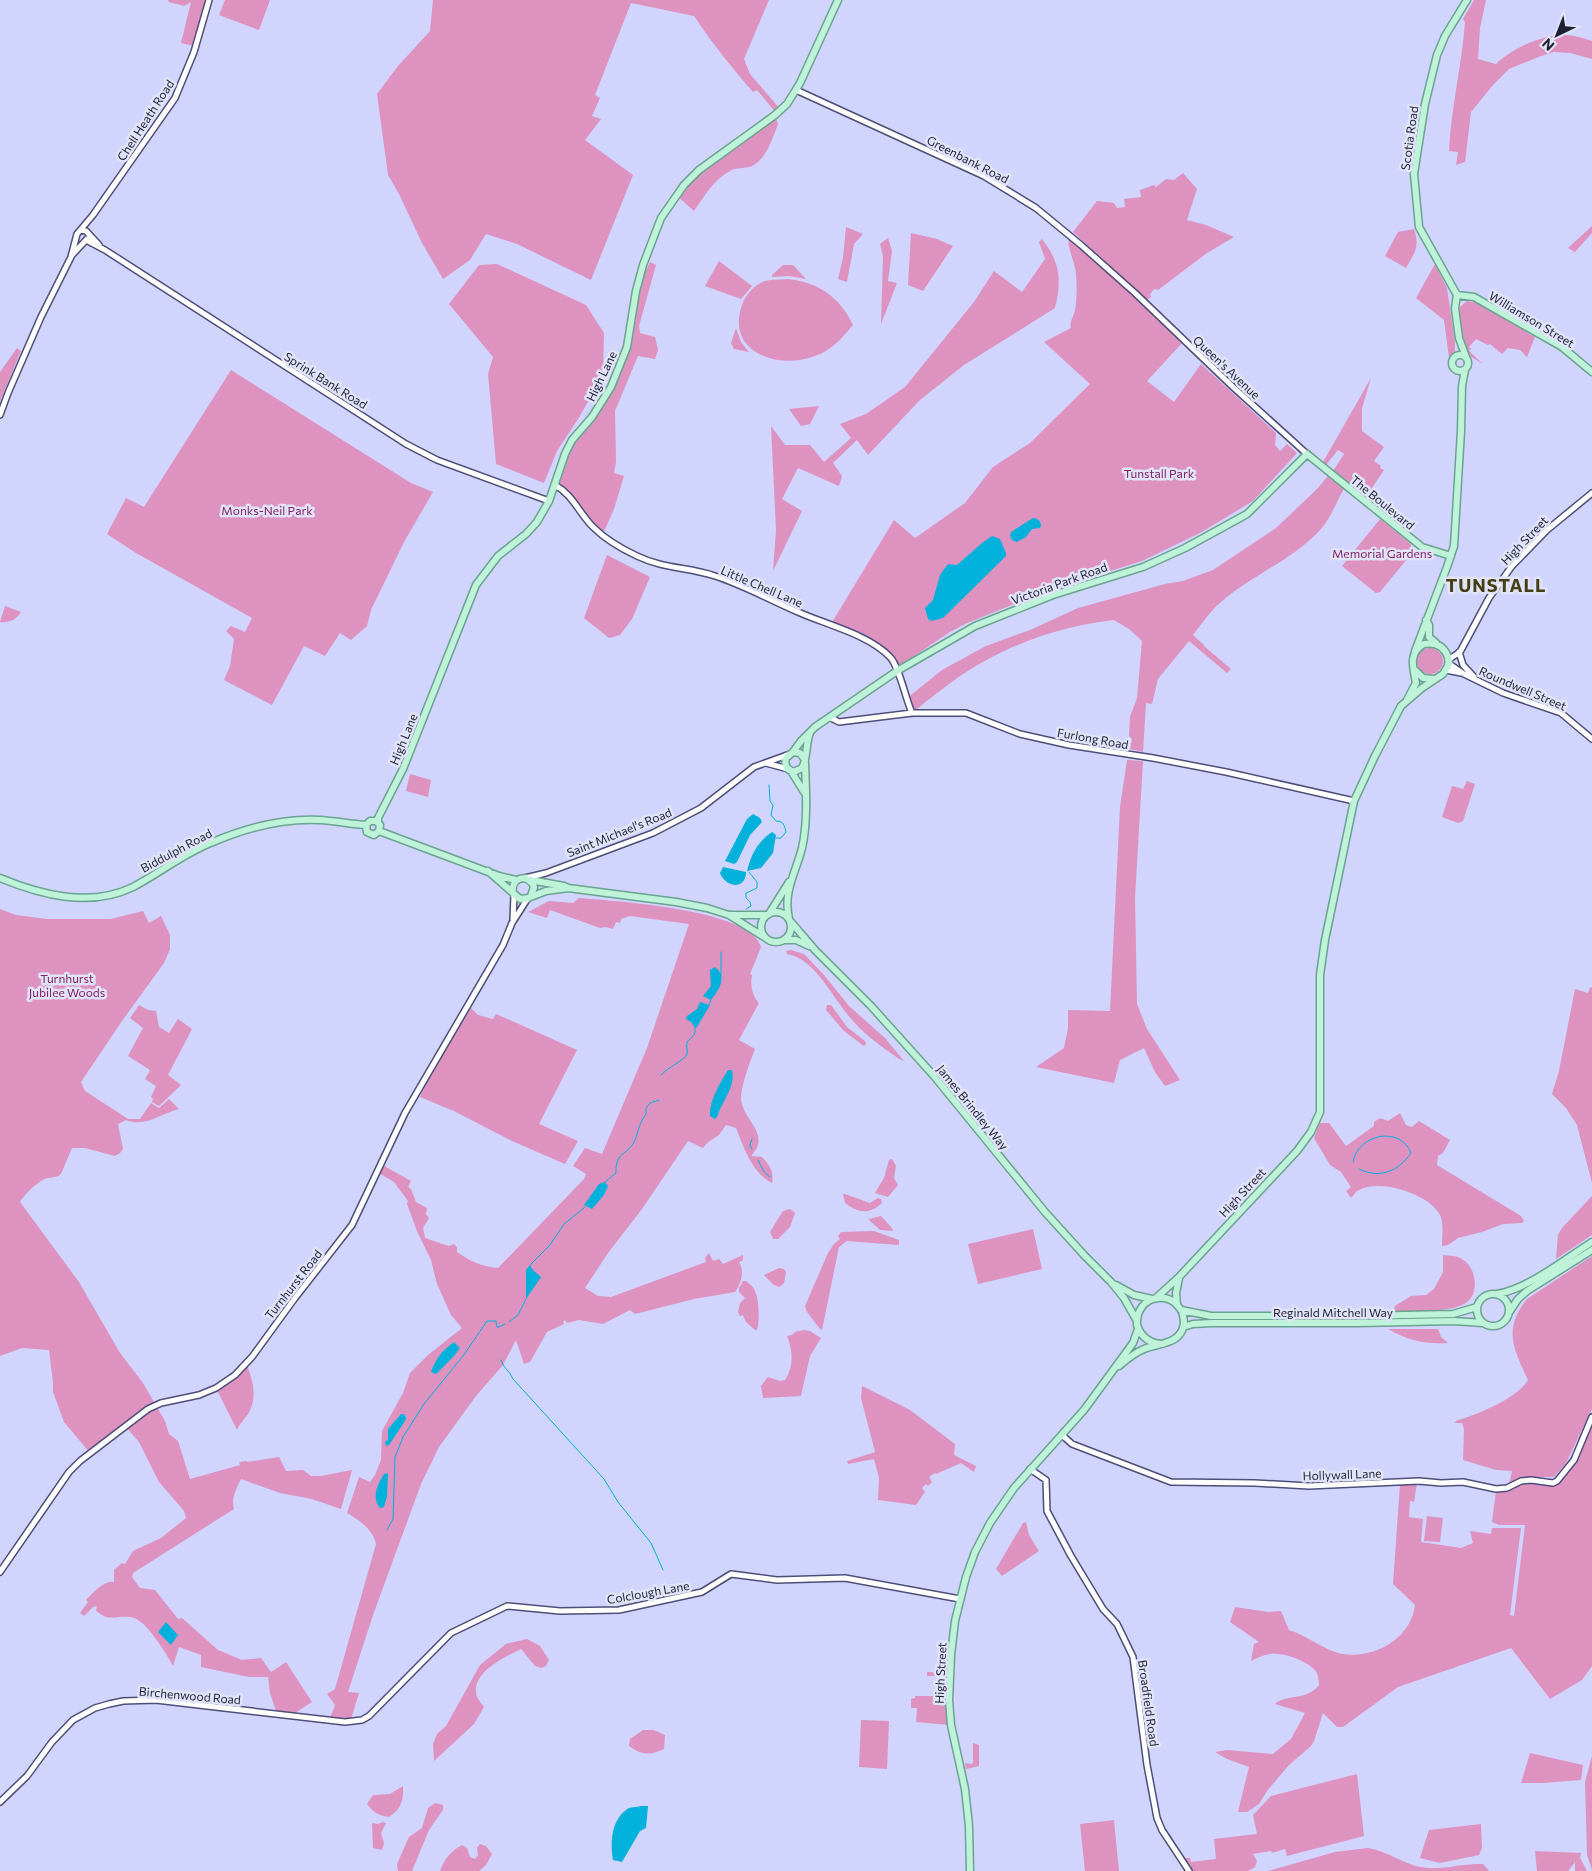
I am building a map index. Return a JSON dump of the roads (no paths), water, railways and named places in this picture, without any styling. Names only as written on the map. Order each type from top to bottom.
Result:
[{"type":"main road","name":"High Lane","points":[[378,822],[403,768],[476,585],[498,556],[532,528],[549,501],[565,454],[572,440],[602,403],[623,359],[643,265],[661,218],[684,185],[699,170],[775,115],[787,104],[796,90],[838,0]]},
{"type":"main road","name":"Scotia Road","points":[[1457,295],[1419,227],[1414,174],[1425,104],[1437,55],[1445,36],[1467,0]]},
{"type":"main road","points":[[1354,801],[1390,726],[1416,683],[1412,662],[1414,652],[1451,556],[1458,478],[1462,386],[1468,364],[1459,338],[1455,308],[1457,295]]},
{"type":"main road","name":"Williamson Street","points":[[1457,295],[1474,297],[1554,342],[1592,372]]},
{"type":"main road","points":[[1459,338],[1455,356],[1451,362],[1462,386]]},
{"type":"main road","points":[[1455,356],[1461,355],[1466,357]]},
{"type":"main road","points":[[1454,369],[1459,372],[1465,370]]},
{"type":"main road","name":"The Boulevard","points":[[1308,454],[1422,547],[1451,556]]},
{"type":"main road","name":"Victoria Park Road","points":[[792,753],[811,730],[897,672],[975,626],[1053,595],[1143,567],[1185,548],[1247,514],[1308,454]]},
{"type":"main road","points":[[1407,700],[1438,678],[1446,670],[1448,662],[1446,651],[1429,637],[1429,625],[1426,620]]},
{"type":"main road","points":[[1414,652],[1424,644],[1436,644]]},
{"type":"main road","points":[[1413,667],[1417,674],[1423,678],[1431,680],[1438,678]]},
{"type":"main road","points":[[488,871],[520,899],[546,891],[568,888],[676,902],[707,908],[729,915],[772,942],[785,940],[791,933],[787,896],[802,847],[806,795],[805,762],[807,740],[811,730]]},
{"type":"main road","points":[[805,762],[800,753],[792,753],[786,761],[806,795]]},
{"type":"main road","points":[[790,770],[800,770],[805,762]]},
{"type":"main road","name":"High Street","points":[[1154,1298],[1179,1277],[1297,1151],[1311,1132],[1317,1119],[1321,1104],[1319,1047],[1320,975],[1325,940],[1354,801]]},
{"type":"main road","name":"High Lane","points":[[368,823],[384,806]]},
{"type":"main road","name":"Biddulph Road","points":[[0,878],[34,891],[69,898],[101,896],[131,888],[193,851],[211,842],[247,829],[305,820],[368,823]]},
{"type":"main road","points":[[378,822],[379,831],[374,835],[367,832],[368,823],[378,822]]},
{"type":"main road","points":[[379,831],[516,880],[527,879],[568,888]]},
{"type":"main road","points":[[764,937],[761,925],[792,877]]},
{"type":"main road","points":[[527,879],[534,886],[529,897]]},
{"type":"main road","points":[[514,894],[512,885],[516,880]]},
{"type":"main road","points":[[729,915],[782,913],[790,921]]},
{"type":"main road","name":"James Brindley Way","points":[[790,921],[815,950],[900,1037],[944,1087],[1041,1207],[1111,1282],[1124,1298],[1137,1321]]},
{"type":"main road","name":"James Brindley Way","points":[[785,940],[803,942],[815,950]]},
{"type":"main road","points":[[1592,1242],[1512,1291],[1490,1294],[1484,1297],[1477,1307],[1478,1316],[1483,1323],[1491,1326],[1500,1325],[1508,1318],[1510,1311],[1526,1291],[1592,1250]]},
{"type":"main road","points":[[1114,1370],[1130,1356],[1144,1349],[1172,1341],[1178,1336],[1183,1327],[1184,1317],[1179,1307],[1176,1293],[1179,1277]]},
{"type":"main road","name":"James Brindley Way","points":[[1111,1282],[1134,1295],[1154,1298]]},
{"type":"main road","points":[[1497,1294],[1506,1299],[1510,1311]]},
{"type":"main road","points":[[1161,1344],[1149,1341],[1142,1336],[1138,1329],[1137,1321],[1140,1310],[1154,1298],[1168,1299],[1179,1307]]},
{"type":"main road","name":"Reginald Mitchell Way","points":[[1179,1307],[1211,1316],[1453,1314],[1477,1307]]},
{"type":"main road","name":"Reginald Mitchell Way","points":[[1183,1327],[1193,1324],[1212,1323],[1454,1321],[1483,1323]]},
{"type":"main road","points":[[1114,1370],[1133,1343],[1138,1329]]},
{"type":"main road","name":"High Street","points":[[970,1871],[965,1789],[951,1725],[949,1700],[951,1655],[960,1599],[975,1552],[990,1522],[1014,1488],[1084,1410],[1114,1370]]},
{"type":"street","name":"Chell Heath Road","points":[[0,415],[41,317],[71,257],[78,232],[93,215],[175,98],[194,52],[209,0]]},
{"type":"street","name":"Greenbank Road","points":[[796,90],[964,166],[1006,189],[1036,208],[1061,228],[1134,293]]},
{"type":"street","name":"Chell Heath Road","points":[[71,257],[87,237],[93,215]]},
{"type":"street","points":[[78,237],[81,241],[87,237],[81,230]]},
{"type":"street","name":"Sprink Bank Road","points":[[87,237],[104,250],[406,444],[437,460],[549,501]]},
{"type":"street","name":"Queen's Avenue","points":[[1134,293],[1233,387],[1308,454]]},
{"type":"street","name":"Little Chell Lane","points":[[555,486],[565,491],[593,527],[636,556],[659,566],[712,575],[877,646],[892,658],[912,713]]},
{"type":"street","name":"High Street","points":[[1448,662],[1459,652],[1491,594],[1512,566],[1548,530],[1590,495]]},
{"type":"street","points":[[1459,652],[1463,664],[1476,680]]},
{"type":"street","points":[[1448,662],[1461,672]]},
{"type":"street","points":[[1446,670],[1461,672]]},
{"type":"street","name":"Roundwell Street","points":[[1461,672],[1503,693],[1561,713],[1592,739]]},
{"type":"street","name":"Furlong Road","points":[[830,718],[839,722],[912,713],[966,713],[1020,734],[1226,772],[1354,801]]},
{"type":"street","name":"Saint Michael's Road","points":[[527,879],[652,833],[701,808],[754,767],[792,753]]},
{"type":"street","points":[[766,763],[790,770]]},
{"type":"street","name":"Turnhurst Road","points":[[512,923],[514,894]]},
{"type":"street","name":"Turnhurst Road","points":[[0,1572],[61,1482],[80,1461],[148,1409],[161,1403],[198,1395],[216,1388],[235,1374],[252,1357],[352,1224],[404,1113],[502,945],[512,923],[529,897]]},
{"type":"street","name":"Hollywall Lane","points":[[1062,1435],[1079,1448],[1171,1482],[1310,1486],[1419,1481],[1463,1482],[1496,1489],[1507,1488],[1521,1481],[1557,1481],[1574,1460],[1592,1417]]},
{"type":"street","name":"Broadfield Road","points":[[1030,1470],[1046,1480],[1047,1511],[1103,1609],[1117,1624],[1133,1657],[1147,1765],[1157,1818],[1162,1830],[1189,1871]]},
{"type":"street","name":"Colclough Lane","points":[[345,1722],[362,1720],[369,1716],[451,1633],[507,1606],[560,1611],[620,1610],[702,1592],[731,1574],[777,1580],[845,1578],[960,1599]]},
{"type":"street","name":"Birchenwood Road","points":[[0,1802],[27,1776],[52,1742],[73,1720],[95,1708],[109,1704],[123,1701],[156,1700],[345,1722]]},
{"type":"water","points":[[1033,518],[1040,521],[1040,528],[1032,529],[1026,537],[1017,542],[1012,540],[1011,532]]},
{"type":"water","points":[[992,536],[1000,539],[1006,556],[943,618],[931,621],[928,619],[925,608],[933,600],[940,575],[948,564],[957,565]]},
{"type":"water","points":[[753,814],[760,818],[762,822],[750,835],[737,862],[734,864],[725,861],[747,819]]},
{"type":"water","points":[[772,832],[776,835],[773,853],[761,868],[747,871],[755,849]]},
{"type":"water","points":[[723,867],[746,872],[743,882],[735,885],[727,882],[720,873]]},
{"type":"water","points":[[715,967],[722,979],[717,992],[711,1000],[703,996],[711,986],[710,970]]},
{"type":"water","points":[[700,1002],[710,1005],[695,1028],[686,1019],[687,1016],[697,1009]]},
{"type":"water","points":[[728,1070],[732,1070],[732,1082],[715,1119],[710,1116],[711,1104]]},
{"type":"water","points":[[605,1182],[608,1186],[604,1195],[592,1209],[584,1205],[599,1184]]},
{"type":"water","points":[[530,1265],[541,1277],[526,1299],[526,1270]]},
{"type":"water","points":[[454,1342],[460,1348],[454,1356],[436,1374],[431,1372],[440,1355]]},
{"type":"water","points":[[401,1414],[404,1414],[405,1421],[389,1445],[386,1446],[388,1429]]},
{"type":"water","points":[[386,1473],[388,1474],[387,1497],[384,1507],[380,1508],[377,1504],[376,1491]]},
{"type":"water","points":[[166,1622],[178,1635],[171,1645],[158,1632]]},
{"type":"water","points":[[648,1806],[646,1828],[640,1831],[622,1862],[613,1860],[612,1840],[617,1820],[628,1809]]},
{"type":"waterway","points":[[769,785],[770,801],[773,805],[771,815],[776,821],[783,824],[786,832],[781,838],[776,838]]},
{"type":"waterway","points":[[746,909],[751,906],[746,898],[746,893],[757,888],[757,882],[749,872]]},
{"type":"waterway","points":[[721,952],[721,975]]},
{"type":"waterway","points":[[709,1004],[711,1000]]},
{"type":"waterway","points":[[661,1075],[686,1056],[687,1042],[694,1034],[695,1028]]},
{"type":"waterway","points":[[605,1182],[616,1173],[616,1166],[620,1157],[635,1140],[640,1124],[646,1114],[646,1108],[650,1103],[659,1100]]},
{"type":"waterway","points":[[1353,1162],[1357,1152],[1363,1145],[1371,1139],[1380,1136],[1390,1136],[1398,1139],[1406,1144],[1411,1153],[1400,1165],[1388,1172],[1374,1173],[1359,1169]]},
{"type":"waterway","points":[[752,1139],[750,1145],[752,1149]]},
{"type":"waterway","points":[[758,1160],[764,1172],[770,1177]]},
{"type":"waterway","points":[[530,1265],[550,1245],[564,1224],[585,1207]]},
{"type":"waterway","points":[[509,1322],[518,1315],[526,1299]]},
{"type":"waterway","points":[[387,1530],[393,1519],[395,1457],[403,1437],[424,1404],[463,1356],[487,1321],[496,1321],[497,1327],[505,1324]]},
{"type":"waterway","points":[[501,1360],[513,1379],[604,1479],[618,1502],[651,1543],[663,1570]]},
{"type":"district","name":"TUNSTALL","points":[[1496,585]]},
{"type":"park label","name":"Tunstall Park","points":[[1159,473]]},
{"type":"park label","name":"Monks-Neil Park","points":[[267,510]]},
{"type":"park label","name":"Memorial Gardens","points":[[1382,553]]},
{"type":"park label","name":"Turnhurst Jubilee Woods","points":[[67,985]]}]
